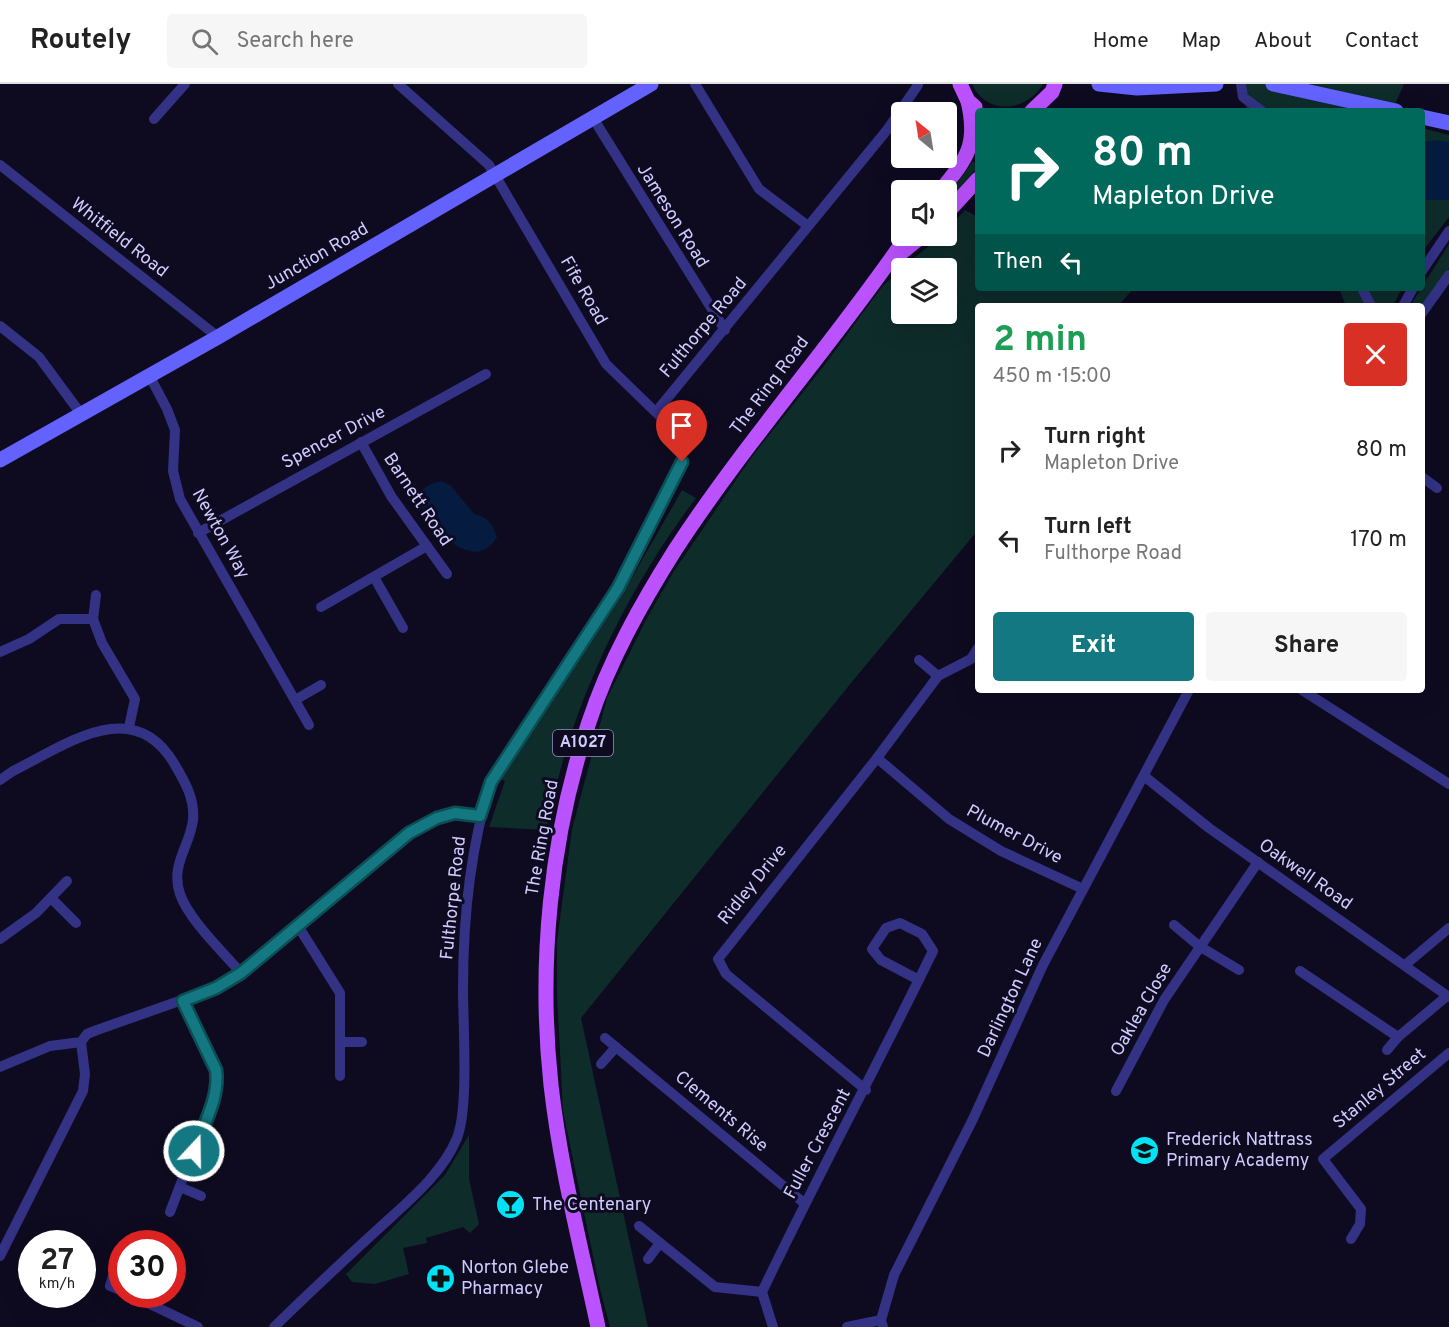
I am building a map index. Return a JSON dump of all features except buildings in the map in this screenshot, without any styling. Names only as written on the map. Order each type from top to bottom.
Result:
[{"type":"main road","name":"Junction Road","points":[[0,460],[218,337],[651,84]]},
{"type":"main road","points":[[1035,108],[1052,92],[1055,84]]},
{"type":"main road","points":[[1099,84],[1137,88],[1216,84]]},
{"type":"main road","points":[[1273,84],[1382,108]]},
{"type":"main road","points":[[948,180],[967,155],[974,136],[964,94]]},
{"type":"main road","points":[[1425,118],[1449,123]]},
{"type":"main road","points":[[957,202],[975,182]]},
{"type":"main road","name":"The Ring Road","points":[[598,1327],[563,1156],[552,1086],[546,984],[549,921],[560,841],[585,734],[611,665],[639,610],[675,550],[722,482],[900,246]]},
{"type":"main road","name":"The Ring Road","points":[[887,265],[910,246]]},
{"type":"street","points":[[154,119],[185,84]]},
{"type":"street","name":"Fife Road","points":[[398,84],[489,165],[606,364],[656,412]]},
{"type":"street","points":[[695,84],[759,189],[808,226]]},
{"type":"street","points":[[1241,84],[1243,97],[1258,108]]},
{"type":"street","name":"Fulthorpe Road","points":[[274,1327],[413,1196],[444,1163],[457,1138],[462,1104],[463,962],[473,855],[480,816],[491,782],[618,588],[682,462],[682,444],[673,429],[656,412],[887,130],[918,85]]},
{"type":"street","name":"Jameson Road","points":[[593,118],[725,330]]},
{"type":"street","name":"Whitfield Road","points":[[0,165],[218,337]]},
{"type":"street","points":[[1425,267],[1449,231]]},
{"type":"street","points":[[1425,309],[1449,275]]},
{"type":"street","points":[[0,326],[39,357],[81,414]]},
{"type":"street","name":"Spencer Drive","points":[[198,532],[486,374]]},
{"type":"street","name":"Newton Way","points":[[149,375],[171,418],[176,443],[173,471],[176,486],[198,532],[309,725]]},
{"type":"street","name":"Barnett Road","points":[[361,442],[391,496],[447,574]]},
{"type":"street","points":[[1425,479],[1437,488]]},
{"type":"street","points":[[321,607],[427,546]]},
{"type":"street","points":[[374,577],[403,628]]},
{"type":"street","points":[[96,595],[93,619],[102,643],[135,699],[129,727]]},
{"type":"street","points":[[0,652],[29,639],[59,620],[93,619]]},
{"type":"street","name":"Ridley Drive","points":[[866,1090],[726,974],[718,959],[877,759],[938,676],[971,659],[975,653]]},
{"type":"street","points":[[919,660],[938,676]]},
{"type":"street","points":[[295,700],[321,685]]},
{"type":"street","name":"Darlington Lane","points":[[882,1323],[894,1275],[973,1119],[1043,965],[1187,693]]},
{"type":"street","points":[[1307,693],[1449,784]]},
{"type":"street","points":[[0,780],[13,771],[99,730],[129,727],[149,736],[163,747],[189,789],[193,818],[190,834],[179,860],[177,877],[180,893],[186,907],[241,973]]},
{"type":"street","name":"Plumer Drive","points":[[877,759],[949,819],[1001,851],[1083,890]]},
{"type":"street","name":"Oakwell Road","points":[[1144,776],[1209,828],[1448,997]]},
{"type":"street","points":[[0,1256],[83,1092],[85,1074],[81,1042],[87,1034],[216,988],[241,973],[389,848],[422,824],[455,813],[480,816]]},
{"type":"street","name":"Oaklea Close","points":[[1116,1090],[1164,1000],[1258,862]]},
{"type":"street","points":[[0,939],[52,899],[67,881]]},
{"type":"street","points":[[52,899],[76,923]]},
{"type":"street","name":"Fuller Crescent","points":[[762,1292],[804,1203],[866,1090],[933,951],[922,934],[900,923],[886,928],[872,950],[881,960],[919,980]]},
{"type":"street","points":[[1174,925],[1199,946],[1239,970]]},
{"type":"street","points":[[298,926],[340,993],[340,1076]]},
{"type":"street","points":[[1405,965],[1449,928]]},
{"type":"street","points":[[1300,971],[1398,1037]]},
{"type":"street","points":[[1387,1050],[1398,1037],[1448,997]]},
{"type":"street","points":[[170,1212],[214,1097],[217,1079],[216,1070],[183,1001]]},
{"type":"street","name":"Clements Rise","points":[[605,1038],[804,1203]]},
{"type":"street","points":[[0,1067],[50,1046],[81,1042]]},
{"type":"street","points":[[341,1042],[362,1042]]},
{"type":"street","points":[[600,1064],[616,1047]]},
{"type":"street","name":"Stanley Street","points":[[1350,1240],[1360,1224],[1361,1209],[1323,1159],[1449,1053]]},
{"type":"street","points":[[180,1187],[201,1196]]},
{"type":"street","points":[[639,1226],[715,1287],[762,1292],[773,1327]]},
{"type":"street","points":[[648,1259],[660,1243]]},
{"type":"street","points":[[158,1308],[198,1327]]},
{"type":"street","points":[[847,1327],[882,1323]]},
{"type":"green space","points":[[972,84],[1043,84],[1027,100],[1017,105],[1007,106],[987,101],[978,94]]},
{"type":"green space","points":[[1245,84],[1404,84],[1393,108],[1246,108]]},
{"type":"green space","points":[[1425,129],[1449,135],[1449,217],[1425,248]]},
{"type":"green space","points":[[973,161],[975,170],[957,191],[957,184]]},
{"type":"green space","points":[[965,210],[975,215],[975,291],[1131,291],[1121,303],[975,303],[975,534],[851,683],[581,1018],[648,1327],[610,1327],[599,1285],[563,1111],[557,993],[557,941],[572,829],[607,698],[647,618],[674,571],[751,458],[823,367],[882,287],[891,278],[891,324],[957,324],[957,258],[914,258],[929,246],[957,246],[957,218]]},
{"type":"green space","points":[[1449,244],[1449,268],[1424,303],[1412,303],[1419,291],[1425,291],[1425,282]]},
{"type":"green space","points":[[1340,291],[1400,291],[1394,303],[1345,303]]},
{"type":"green space","points":[[682,490],[696,498],[637,587],[604,650],[566,750],[546,830],[489,827],[505,781],[501,779],[621,597]]},
{"type":"green space","points":[[469,1135],[469,1179],[479,1224],[470,1233],[463,1227],[426,1238],[427,1243],[403,1248],[409,1274],[375,1284],[352,1282],[346,1274],[445,1175]]},
{"type":"water","points":[[1425,142],[1449,142],[1449,200],[1425,200]]},
{"type":"water","points":[[442,481],[451,486],[474,514],[483,517],[491,525],[497,537],[487,548],[476,552],[464,549],[452,542],[440,532],[422,509],[417,498],[419,494],[427,486]]},
{"type":"place","name":"Frederick Nattrass Primary Academy","points":[[1145,1150]]},
{"type":"place","name":"The Centenary","points":[[511,1205]]},
{"type":"place","name":"Norton Glebe Pharmacy","points":[[440,1278]]},
{"type":"route","points":[[194,1151],[214,1097],[217,1079],[216,1070],[183,1001],[216,988],[241,973],[389,848],[422,824],[455,813],[480,816],[491,782],[618,588],[682,462]]}]
